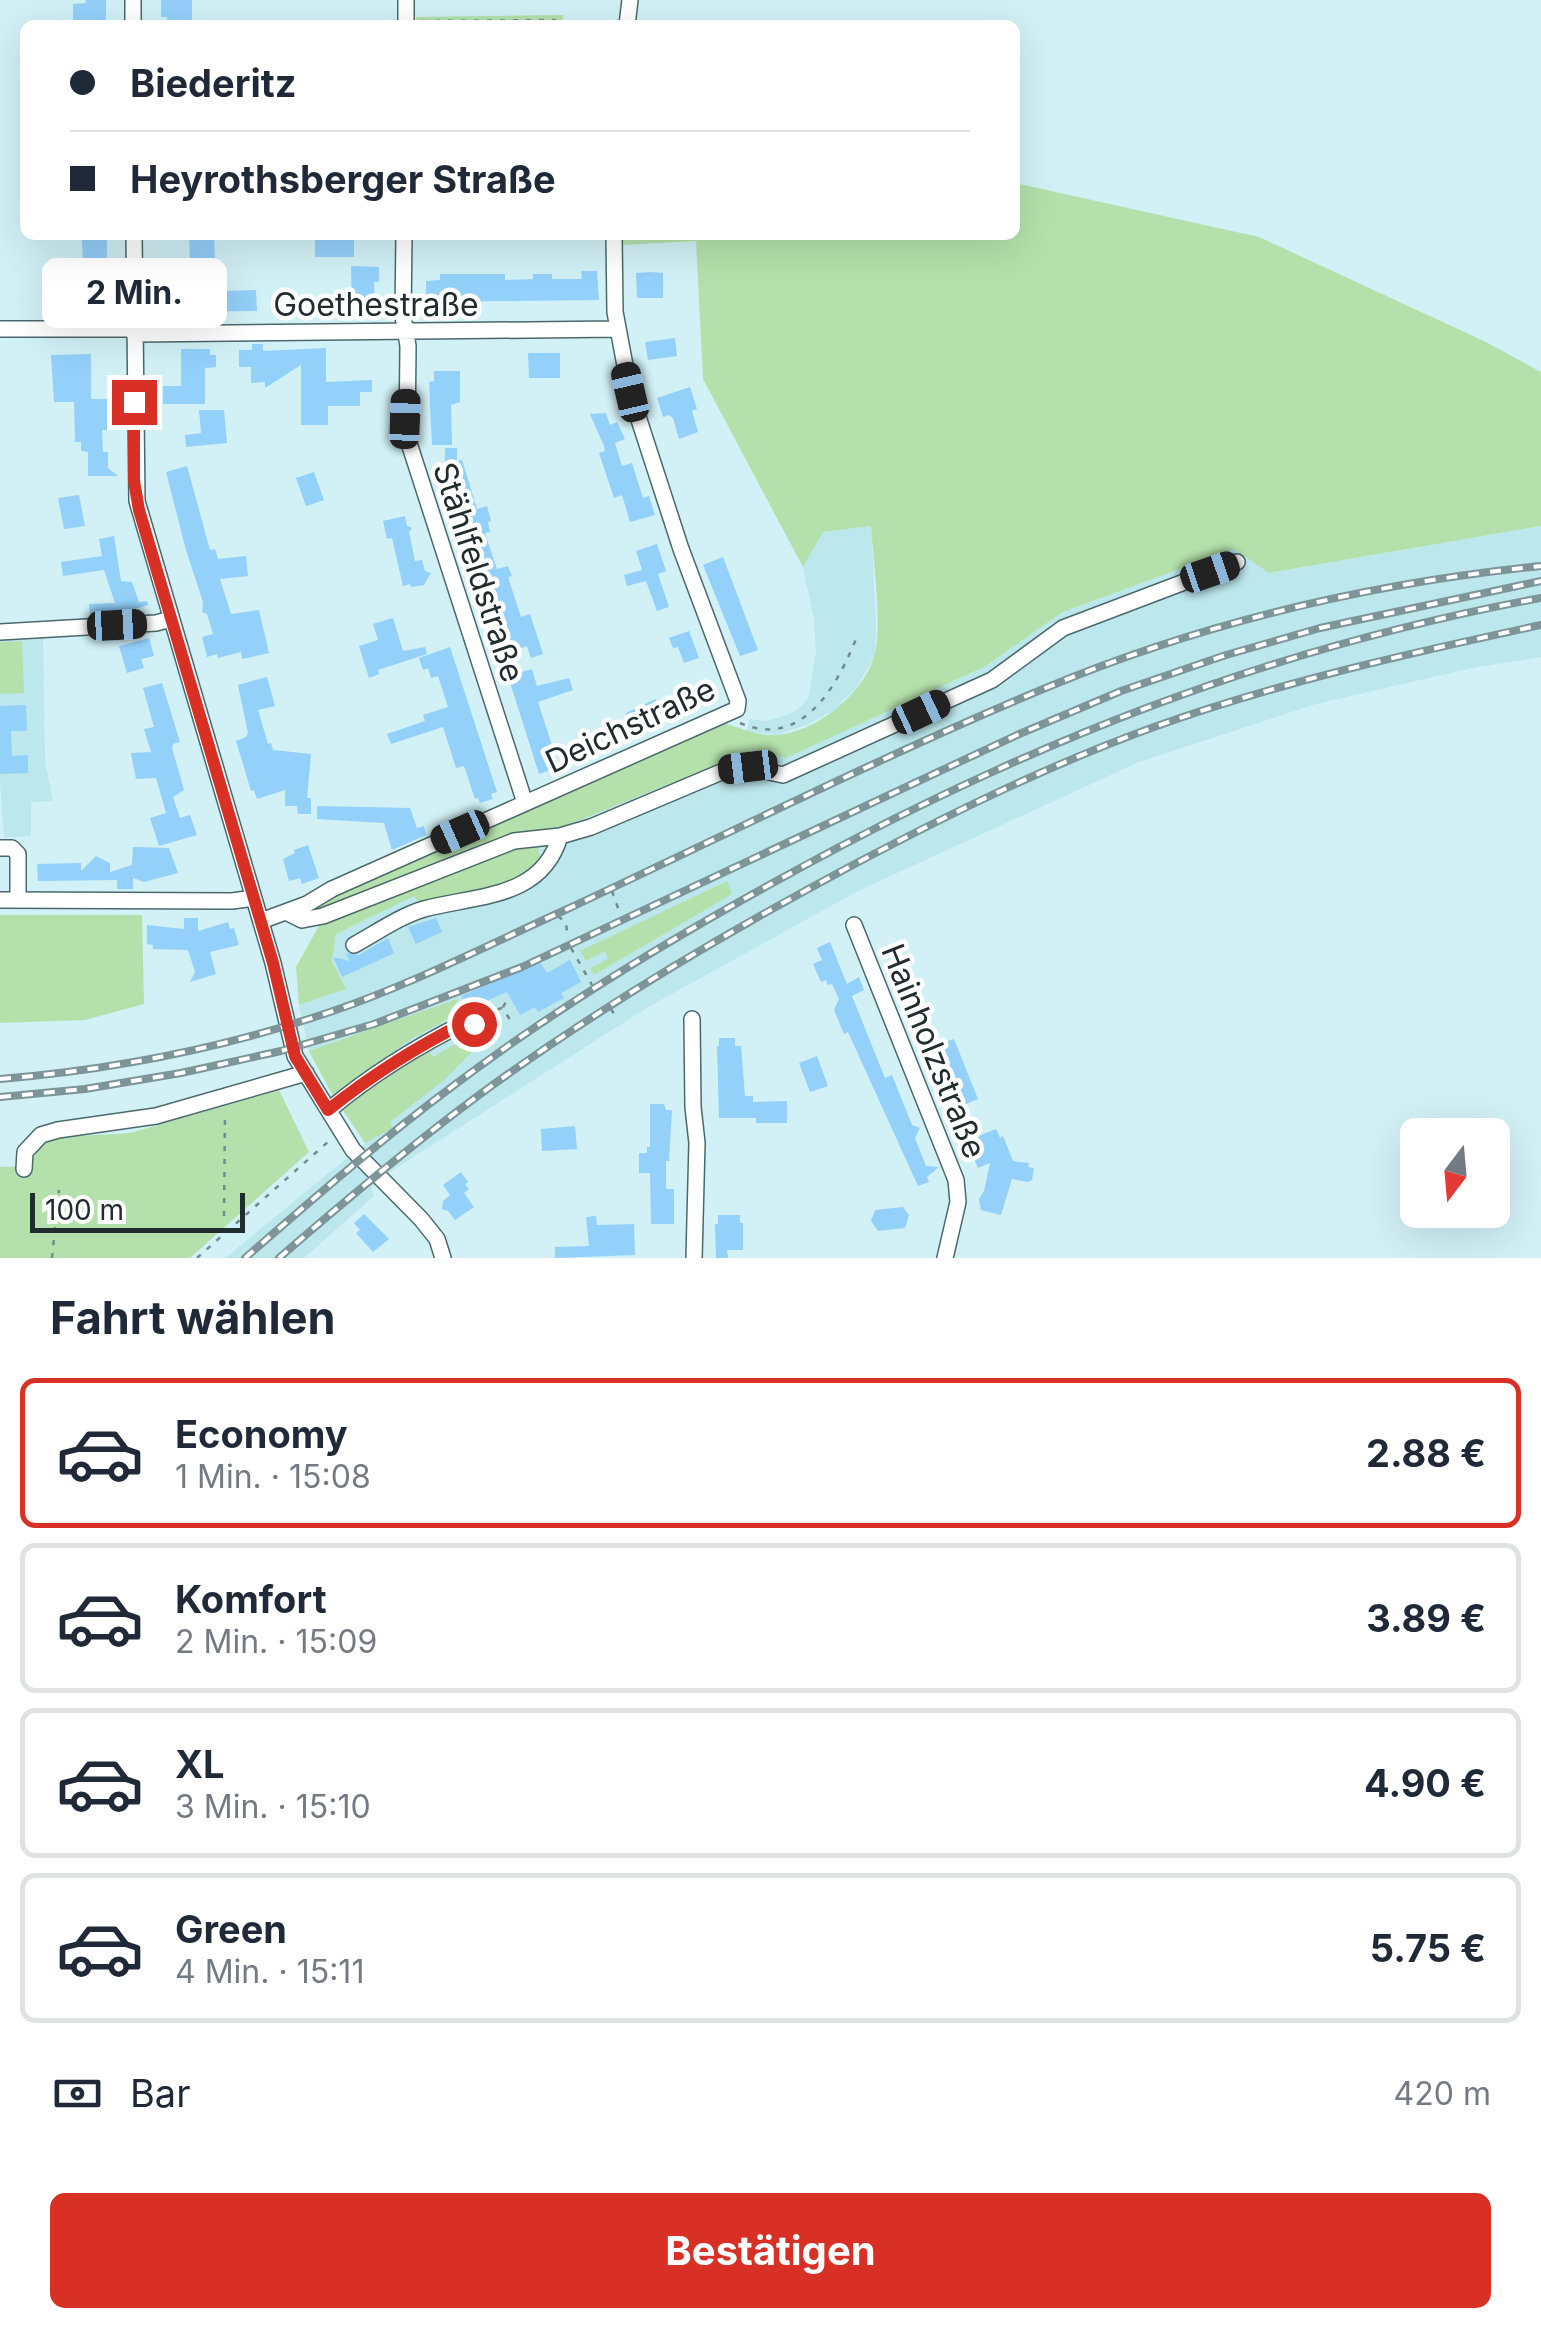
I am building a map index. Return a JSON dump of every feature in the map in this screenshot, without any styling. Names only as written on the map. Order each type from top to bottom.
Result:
[{"type":"street","points":[[134,240],[135,491],[273,963],[295,1056],[368,1169],[428,1229],[443,1258]]},
{"type":"street","name":"Stählfeldstraße","points":[[404,240],[407,436],[525,803]]},
{"type":"street","name":"Deichstraße","points":[[261,921],[737,709],[738,701],[630,392],[618,329],[614,240]]},
{"type":"street","name":"Goethestraße","points":[[0,330],[618,329]]},
{"type":"street","points":[[286,912],[302,920],[323,916],[501,846],[591,827],[726,770],[748,767],[784,775],[992,680],[1063,628],[1237,562]]},
{"type":"street","points":[[0,632],[156,623],[171,618]]},
{"type":"street","points":[[354,945],[420,910],[532,880],[548,865],[560,836]]},
{"type":"street","points":[[0,848],[12,848],[18,854],[18,900]]},
{"type":"street","points":[[0,900],[254,898]]},
{"type":"street","name":"Hainholzstraße","points":[[854,924],[956,1180],[958,1202],[945,1258]]},
{"type":"street","points":[[692,1019],[692,1108],[697,1162],[694,1258]]},
{"type":"street","points":[[328,1110],[366,1078],[472,1022]]},
{"type":"street","points":[[24,1169],[26,1152],[41,1135],[156,1116],[306,1073]]},
{"type":"path","points":[[728,714],[761,730],[790,726],[817,707],[841,677],[856,639]]},
{"type":"path","points":[[612,892],[618,908]]},
{"type":"path","points":[[558,916],[566,923],[567,932]]},
{"type":"path","points":[[571,948],[592,985]]},
{"type":"path","points":[[582,967],[588,964]]},
{"type":"path","points":[[472,1022],[502,1008],[510,996]]},
{"type":"path","points":[[502,1008],[512,1021]]},
{"type":"path","points":[[610,1009],[617,1017]]},
{"type":"path","points":[[224,1216],[225,1098]]},
{"type":"path","points":[[198,1258],[341,1130]]},
{"type":"path","points":[[52,1258],[59,1190]]},
{"type":"shaded area","points":[[871,526],[875,656],[866,671],[834,710],[807,725],[776,735],[746,731],[750,719],[766,721],[784,716],[808,699],[816,652],[803,567],[823,532]]},
{"type":"shaded area","points":[[1541,526],[1541,657],[1472,668],[1316,704],[1139,762],[860,890],[648,1007],[390,1172],[371,1188],[374,1196],[304,1258],[225,1258],[365,1143],[309,1051],[299,1005],[346,989],[332,961],[336,934],[415,895],[541,853],[525,832],[565,826],[754,750],[786,758],[984,667],[1063,612],[1234,549],[1270,573]]},
{"type":"shaded area","points":[[43,637],[45,761],[53,801],[31,802],[31,836],[4,838],[0,639]]},
{"type":"green space","points":[[563,15],[563,20],[416,20]]},
{"type":"green space","points":[[1020,184],[1259,237],[1486,342],[1541,372],[1541,526],[1269,573],[1234,549],[1063,612],[984,667],[786,758],[754,750],[565,826],[525,832],[311,916],[309,910],[328,897],[724,723],[769,735],[806,727],[836,709],[868,671],[878,629],[871,526],[823,532],[803,567],[703,379],[696,241],[622,245],[622,240],[1020,240]]},
{"type":"green space","points":[[22,641],[24,693],[0,694],[0,642]]},
{"type":"green space","points":[[531,844],[538,848],[542,861],[516,880],[485,892],[421,906],[414,896],[336,934],[332,961],[346,989],[299,1005],[296,967],[321,922],[511,845]]},
{"type":"green space","points":[[727,881],[732,894],[594,975],[590,968],[608,959],[605,951],[586,961],[580,951]]},
{"type":"green space","points":[[0,915],[142,915],[144,1004],[85,1020],[0,1023]]},
{"type":"green space","points":[[457,999],[463,1011],[411,1039],[333,1096],[309,1051]]},
{"type":"green space","points":[[464,1039],[472,1052],[443,1081],[390,1122],[393,1128],[365,1143],[343,1110],[372,1082],[427,1048],[433,1057]]},
{"type":"green space","points":[[279,1090],[309,1152],[190,1258],[0,1258],[0,1167],[28,1166],[45,1138],[130,1133]]},
{"type":"building","points":[[85,0],[106,0],[106,20],[73,20],[73,4],[86,3]]},
{"type":"building","points":[[161,0],[192,0],[192,20],[161,17]]},
{"type":"building","points":[[82,240],[107,240],[107,261],[83,266]]},
{"type":"building","points":[[189,240],[214,240],[215,262],[190,263]]},
{"type":"building","points":[[315,240],[354,240],[354,257],[315,257]]},
{"type":"building","points":[[351,266],[379,267],[379,282],[374,282],[375,309],[352,310]]},
{"type":"building","points":[[581,271],[597,271],[599,300],[426,302],[426,281],[440,280],[440,274],[505,274],[505,280],[552,274],[552,279],[582,279]]},
{"type":"building","points":[[636,273],[663,273],[663,298],[637,298]]},
{"type":"building","points":[[162,290],[180,290],[180,300],[222,299],[222,291],[256,290],[257,311],[162,312]]},
{"type":"building","points":[[675,338],[677,356],[648,360],[645,342]]},
{"type":"building","points":[[252,344],[263,344],[263,351],[326,348],[326,382],[372,380],[372,392],[360,392],[360,406],[328,406],[328,425],[301,425],[301,365],[265,388],[265,382],[251,383],[251,367],[239,367],[239,350],[252,350]]},
{"type":"building","points":[[181,349],[210,349],[210,355],[216,355],[216,367],[205,368],[205,404],[163,404],[163,386],[181,386]]},
{"type":"building","points":[[528,353],[560,353],[560,378],[529,378]]},
{"type":"building","points":[[91,354],[91,399],[108,399],[108,430],[102,430],[103,452],[108,452],[108,468],[118,476],[88,476],[88,452],[81,451],[81,442],[75,442],[74,402],[54,402],[51,355]]},
{"type":"building","points":[[434,371],[460,371],[460,402],[451,405],[452,445],[432,445],[429,382],[434,381]]},
{"type":"building","points":[[690,387],[697,409],[692,411],[698,432],[679,439],[673,418],[663,417],[657,398]]},
{"type":"building","points":[[199,410],[224,410],[227,443],[186,447],[185,435],[201,433]]},
{"type":"building","points":[[606,413],[610,425],[617,422],[625,439],[615,443],[622,466],[632,463],[643,498],[649,496],[655,515],[630,522],[622,495],[614,498],[599,453],[605,451],[604,446],[590,414]]},
{"type":"building","points":[[445,448],[457,448],[457,461],[462,460],[477,509],[487,506],[491,521],[490,532],[485,533],[497,569],[508,566],[521,617],[530,614],[543,654],[531,658],[527,646],[509,652],[508,648],[499,648],[487,606],[480,602],[483,595],[440,465],[445,464]]},
{"type":"building","points":[[187,466],[210,550],[215,549],[218,559],[246,556],[248,576],[220,579],[231,614],[259,610],[269,653],[242,659],[241,652],[207,657],[202,637],[213,634],[207,614],[202,612],[203,602],[166,472]]},
{"type":"building","points":[[314,472],[324,500],[306,506],[296,478]]},
{"type":"building","points":[[79,495],[85,526],[64,529],[58,498]]},
{"type":"building","points":[[405,516],[407,526],[412,528],[409,532],[415,561],[422,560],[425,571],[431,573],[424,585],[403,586],[392,538],[387,539],[383,521]]},
{"type":"building","points":[[114,536],[121,581],[132,582],[139,602],[147,601],[148,605],[120,614],[90,616],[89,604],[115,603],[104,570],[63,576],[61,562],[102,556],[99,539]]},
{"type":"building","points":[[657,544],[666,571],[658,574],[669,607],[657,611],[646,581],[627,586],[624,575],[642,570],[636,551]]},
{"type":"building","points":[[723,557],[758,650],[740,656],[703,565]]},
{"type":"building","points":[[393,618],[403,651],[425,647],[427,654],[378,670],[379,674],[369,678],[359,646],[378,640],[373,624]]},
{"type":"building","points":[[689,631],[699,658],[684,663],[678,647],[673,648],[669,638]]},
{"type":"building","points":[[149,638],[154,656],[141,659],[144,668],[127,673],[119,646]]},
{"type":"building","points":[[450,647],[497,792],[491,794],[493,799],[480,803],[475,799],[464,766],[456,768],[443,727],[391,744],[387,734],[425,721],[423,715],[448,707],[438,676],[431,678],[419,658]]},
{"type":"building","points":[[532,669],[537,686],[569,678],[573,690],[538,702],[559,767],[539,774],[508,676]]},
{"type":"building","points":[[267,677],[275,706],[258,710],[268,744],[273,750],[311,754],[307,798],[311,798],[311,814],[298,814],[297,806],[285,806],[285,790],[257,799],[251,791],[236,741],[248,733],[238,685]]},
{"type":"building","points":[[162,683],[180,742],[172,748],[184,790],[173,797],[180,818],[190,815],[197,835],[159,846],[150,818],[166,813],[156,778],[136,779],[131,753],[151,752],[144,729],[154,727],[143,688]]},
{"type":"building","points":[[656,699],[665,719],[648,727],[645,722],[633,728],[626,713]]},
{"type":"building","points":[[26,705],[27,731],[11,731],[12,756],[28,755],[28,773],[0,774],[0,706]]},
{"type":"building","points":[[317,806],[410,808],[417,828],[424,826],[426,835],[392,850],[384,823],[317,819]]},
{"type":"building","points":[[308,845],[319,878],[302,884],[300,878],[289,881],[283,859]]},
{"type":"building","points":[[133,847],[169,848],[178,873],[144,882],[133,878],[133,889],[117,889],[117,880],[38,881],[37,864],[81,863],[81,871],[96,856],[110,863],[110,872],[132,865]]},
{"type":"building","points":[[184,918],[198,918],[198,931],[228,922],[230,929],[234,928],[239,945],[210,952],[216,974],[190,982],[195,972],[188,950],[153,949],[153,945],[147,944],[147,925],[184,929]]},
{"type":"building","points":[[436,918],[442,932],[416,944],[408,927]]},
{"type":"building","points":[[388,938],[394,953],[342,977],[333,957],[350,961],[346,953],[359,955]]},
{"type":"building","points":[[830,942],[847,984],[859,977],[864,990],[852,996],[885,1078],[892,1075],[912,1125],[920,1128],[915,1138],[926,1166],[939,1167],[927,1177],[929,1182],[918,1186],[848,1032],[844,1034],[834,1010],[839,999],[832,984],[821,982],[813,964],[822,960],[817,948]]},
{"type":"building","points":[[570,960],[581,982],[561,993],[564,998],[538,1012],[535,1007],[520,1015],[507,992],[468,1009],[461,996],[540,962],[547,973]]},
{"type":"building","points":[[719,1038],[735,1038],[735,1046],[741,1046],[745,1096],[753,1096],[753,1102],[787,1101],[787,1123],[719,1118]]},
{"type":"building","points":[[954,1039],[978,1099],[954,1109],[946,1095],[953,1088],[945,1067],[938,1069],[928,1048]]},
{"type":"building","points":[[817,1056],[828,1086],[810,1092],[799,1063]]},
{"type":"building","points":[[650,1104],[664,1104],[666,1110],[672,1110],[666,1189],[674,1189],[674,1224],[651,1224],[650,1173],[639,1173],[639,1153],[647,1153],[650,1147]]},
{"type":"building","points":[[575,1126],[577,1149],[542,1151],[541,1129]]},
{"type":"building","points":[[996,1129],[1013,1161],[1029,1163],[1028,1167],[1034,1168],[1028,1182],[1012,1179],[1001,1215],[981,1210],[979,1199],[990,1163],[978,1168],[966,1141]]},
{"type":"building","points":[[461,1172],[469,1189],[464,1193],[474,1207],[455,1220],[442,1209],[443,1201],[450,1195],[443,1185]]},
{"type":"building","points":[[903,1207],[909,1215],[905,1228],[878,1231],[871,1221],[875,1210]]},
{"type":"building","points":[[364,1214],[389,1239],[373,1252],[356,1233],[360,1230],[354,1223]]},
{"type":"building","points":[[718,1215],[740,1215],[743,1223],[743,1250],[727,1250],[728,1258],[716,1258]]},
{"type":"building","points":[[596,1216],[597,1225],[634,1224],[635,1255],[555,1258],[555,1247],[589,1246],[586,1217]]},
{"type":"railway","points":[[0,1079],[167,1056],[290,1025],[360,1001],[477,951],[987,713],[1168,643],[1290,608],[1352,595],[1541,566]]},
{"type":"railway","points":[[0,1097],[85,1089],[181,1073],[281,1051],[374,1024],[522,967],[1017,735],[1121,691],[1320,628],[1541,581]]},
{"type":"railway","points":[[245,1258],[397,1130],[528,1032],[694,927],[871,831],[1055,744],[1149,707],[1341,644],[1541,598]]},
{"type":"railway","points":[[279,1258],[436,1128],[577,1027],[758,917],[925,828],[1076,757],[1201,711],[1346,670],[1541,625]]},
{"type":"route","points":[[134,402],[134,481],[139,510],[273,963],[295,1056],[328,1110],[366,1078],[408,1053],[470,1020],[474,1024]]}]
